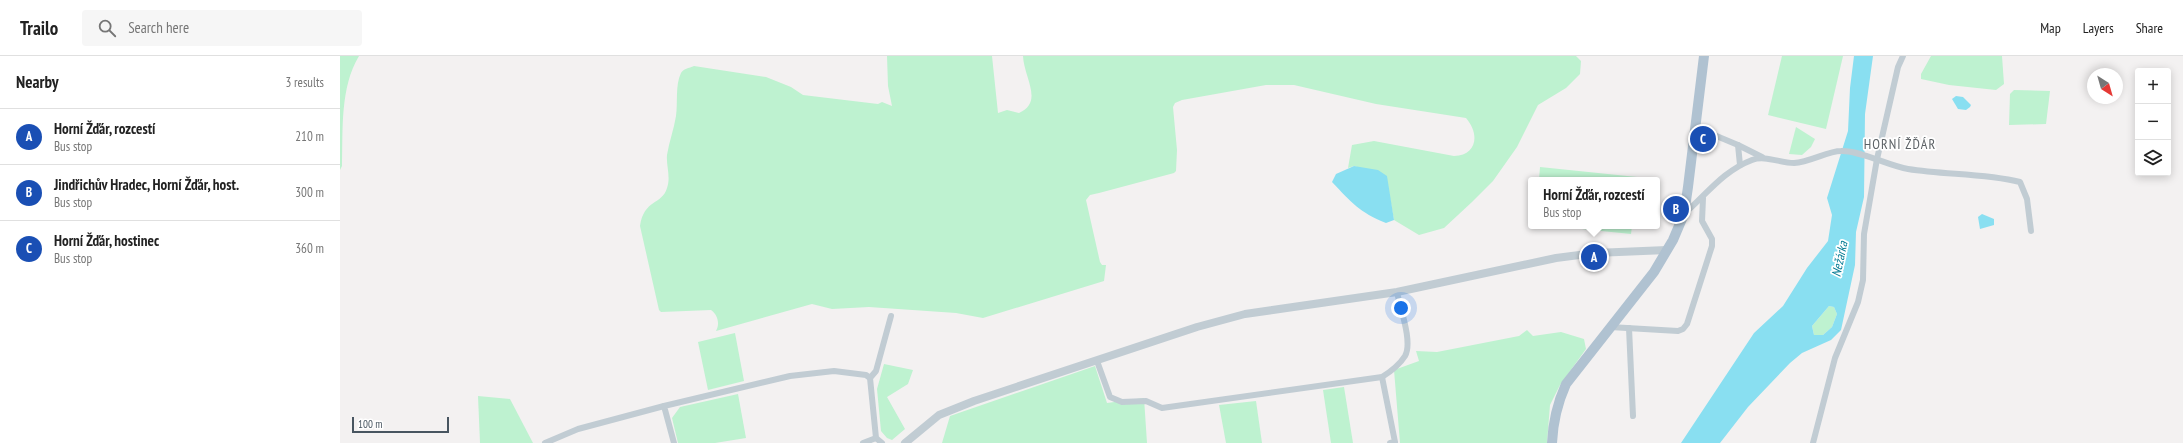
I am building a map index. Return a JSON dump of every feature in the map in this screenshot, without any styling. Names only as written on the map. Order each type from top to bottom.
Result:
[{"type":"main road","points":[[1552,443],[1553,421],[1557,405],[1566,384],[1654,272],[1667,250],[1684,214],[1704,56]]},
{"type":"street","points":[[1813,443],[1835,358],[1858,302],[1861,287],[1864,234],[1877,160],[1898,67],[1903,56]]},
{"type":"street","points":[[1695,127],[1771,161],[1802,162],[1841,151],[1906,169],[2005,178],[2020,182],[2027,199],[2031,231]]},
{"type":"street","points":[[1738,145],[1740,165]]},
{"type":"street","points":[[1684,214],[1703,198],[1717,181],[1740,165],[1762,157]]},
{"type":"street","points":[[1610,327],[1678,331],[1683,329],[1688,324],[1712,246],[1712,239],[1702,221],[1703,198]]},
{"type":"street","points":[[905,443],[939,416],[974,401],[1197,326],[1245,314],[1397,292],[1556,258],[1595,253],[1667,250]]},
{"type":"street","points":[[1097,360],[1110,397],[1122,402],[1146,401],[1162,408],[1382,377],[1405,356],[1408,346],[1397,292]]},
{"type":"street","points":[[882,443],[876,438],[870,378],[876,371],[892,316]]},
{"type":"street","points":[[1629,328],[1633,416]]},
{"type":"street","points":[[545,443],[578,429],[664,406],[790,376],[834,371],[866,375],[870,378]]},
{"type":"street","points":[[1382,377],[1395,442],[1390,443]]},
{"type":"street","points":[[664,406],[674,443]]},
{"type":"street","points":[[863,443],[876,438]]},
{"type":"green space","points":[[340,56],[359,56],[348,81],[344,109],[342,166],[340,170]]},
{"type":"green space","points":[[887,56],[992,56],[998,113],[1007,110],[1019,113],[1030,103],[1032,96],[1031,89],[1023,56],[1576,56],[1581,61],[1580,74],[1566,88],[1538,105],[1517,147],[1493,181],[1444,228],[1419,235],[1394,220],[1386,176],[1354,166],[1348,168],[1352,145],[1374,141],[1454,156],[1462,155],[1472,148],[1474,143],[1473,131],[1466,118],[1376,104],[1294,85],[1266,85],[1182,100],[1175,103],[1173,107],[1177,150],[1176,171],[1174,173],[1090,195],[1086,200],[1100,262],[1102,265],[1106,265],[1104,281],[983,318],[956,313],[869,307],[832,309],[812,304],[716,331],[718,320],[711,310],[661,312],[659,310],[640,226],[645,211],[665,193],[667,188],[669,180],[667,155],[677,111],[677,88],[682,72],[694,66],[766,77],[791,87],[803,95],[878,104],[882,102],[892,106],[888,86]]},
{"type":"green space","points":[[1782,56],[1843,56],[1826,129],[1768,115]]},
{"type":"green space","points":[[1931,56],[2002,56],[2004,84],[1996,90],[1949,85],[1921,79],[1921,74]]},
{"type":"green space","points":[[2014,90],[2050,91],[2046,124],[2009,125],[2010,94]]},
{"type":"green space","points":[[1796,127],[1815,139],[1811,147],[1802,155],[1789,154]]},
{"type":"green space","points":[[1540,167],[1637,177],[1539,177]]},
{"type":"green space","points":[[1582,229],[1632,229],[1631,234]]},
{"type":"green space","points":[[1829,306],[1834,307],[1837,314],[1832,327],[1823,335],[1814,335],[1812,326]]},
{"type":"green space","points":[[1527,330],[1533,336],[1561,332],[1584,339],[1586,349],[1560,385],[1550,405],[1547,443],[1400,443],[1394,370],[1419,361],[1416,351],[1437,352],[1519,336]]},
{"type":"green space","points":[[735,333],[744,381],[708,390],[698,342]]},
{"type":"green space","points":[[884,364],[913,370],[908,384],[887,397],[905,429],[892,440],[887,438],[881,431],[877,389]]},
{"type":"green space","points":[[1095,366],[1107,403],[1144,398],[1147,443],[942,443],[950,416]]},
{"type":"green space","points":[[1344,387],[1353,443],[1331,443],[1323,390]]},
{"type":"green space","points":[[738,394],[746,438],[715,443],[678,443],[672,418],[680,407]]},
{"type":"green space","points":[[478,396],[510,399],[533,443],[480,443]]},
{"type":"green space","points":[[1256,401],[1262,443],[1226,443],[1219,405]]},
{"type":"water","name":"Nežárka","points":[[1854,56],[1873,56],[1865,114],[1864,197],[1856,232],[1855,265],[1841,330],[1831,340],[1802,353],[1790,363],[1748,407],[1720,443],[1681,443],[1754,333],[1783,306],[1807,268],[1828,241],[1832,215],[1827,198],[1848,131],[1850,88]],"holes":[[[1829,306],[1834,307],[1837,314],[1832,327],[1823,335],[1814,335],[1812,326]]]},
{"type":"water","points":[[1956,96],[1963,97],[1971,105],[1970,107],[1966,110],[1958,109],[1952,99]]},
{"type":"water","points":[[1354,166],[1378,170],[1387,176],[1394,220],[1386,223],[1362,211],[1332,182],[1336,174]]},
{"type":"water","points":[[1982,214],[1994,219],[1994,225],[1980,229],[1978,217]]},
{"type":"place","name":"Horní Žďár, hostinec","points":[[1703,139]]},
{"type":"place","name":"Jindřichův Hradec, Horní Žďár, host.","points":[[1676,209]]},
{"type":"place","name":"Horní Žďár, rozcestí","points":[[1594,257]]},
{"type":"district","name":"HORNÍ ŽĎÁR","points":[[1900,144]]}]
